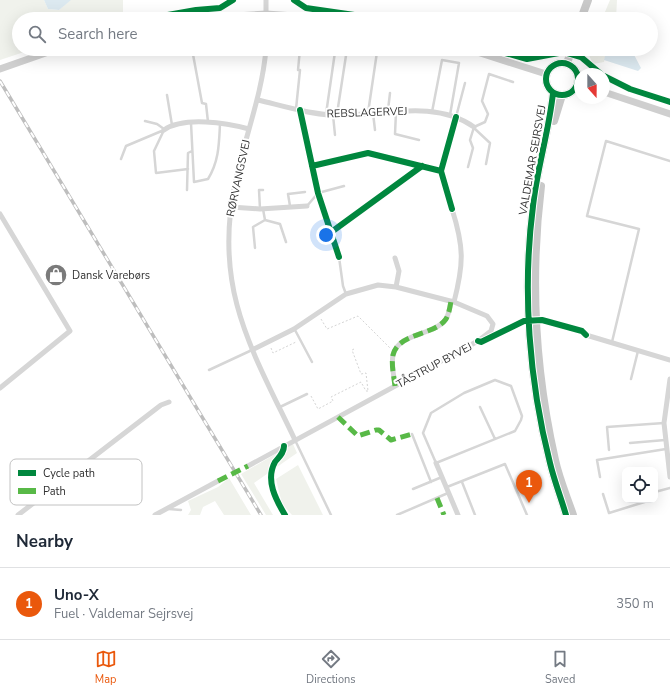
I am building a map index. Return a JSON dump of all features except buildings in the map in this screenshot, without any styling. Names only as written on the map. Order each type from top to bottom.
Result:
[{"type":"main road","points":[[584,12],[588,0]]},
{"type":"main road","points":[[567,63],[570,56]]},
{"type":"main road","points":[[574,69],[567,63],[562,62],[553,65],[546,74],[548,88],[553,93],[562,96],[574,90]]},
{"type":"main road","name":"VALDEMAR SEJRSVEJ","points":[[553,93],[532,207],[528,264],[529,322],[536,395],[550,463],[566,515]]},
{"type":"main road","name":"VALDEMAR SEJRSVEJ","points":[[562,96],[551,130],[540,200],[535,264],[536,322],[544,394],[555,461],[573,515]]},
{"type":"street","points":[[266,0],[266,12]]},
{"type":"street","points":[[0,69],[37,56]]},
{"type":"street","name":"RØRVANGSVEJ","points":[[265,56],[258,100],[249,129],[231,207],[228,237],[231,288],[236,307],[252,350],[295,440]]},
{"type":"street","points":[[490,56],[546,74]]},
{"type":"street","points":[[610,94],[670,114]]},
{"type":"street","name":"REBSLAGERVEJ","points":[[258,100],[296,109],[335,115],[370,113],[388,110],[432,112],[456,117],[474,127]]},
{"type":"street","points":[[164,130],[172,125],[208,122],[249,129]]},
{"type":"street","points":[[231,207],[261,209],[307,206]]},
{"type":"street","points":[[395,386],[392,360],[395,351],[404,341],[442,323],[447,316],[460,280],[462,257],[460,234],[452,208]]},
{"type":"street","points":[[0,214],[70,331],[0,388]]},
{"type":"street","points":[[395,258],[399,271],[396,287]]},
{"type":"street","name":"TÅSTRUP BYVEJ","points":[[248,466],[449,358],[491,332],[493,324],[489,318],[452,301],[396,287],[374,285],[346,294],[294,329],[252,350]]},
{"type":"street","points":[[586,335],[670,360]]},
{"type":"street","points":[[670,379],[664,423],[670,474]]},
{"type":"street","points":[[91,459],[161,405],[169,402]]},
{"type":"street","points":[[436,463],[458,515]]},
{"type":"street","points":[[156,515],[218,482]]},
{"type":"street","points":[[18,515],[31,505]]},
{"type":"lane","points":[[193,56],[202,103],[206,104],[208,122]]},
{"type":"lane","points":[[296,109],[300,70],[298,70],[299,56]]},
{"type":"lane","points":[[326,114],[334,56]]},
{"type":"lane","points":[[335,135],[335,115],[345,56]]},
{"type":"lane","points":[[375,130],[370,113],[377,56]]},
{"type":"lane","points":[[432,112],[442,60],[459,63],[449,116]]},
{"type":"lane","points":[[468,167],[473,148],[470,140],[474,127],[485,122],[488,114],[482,101],[489,74],[513,82]]},
{"type":"lane","points":[[456,117],[465,83]]},
{"type":"lane","points":[[388,110],[390,93]]},
{"type":"lane","points":[[167,95],[172,125]]},
{"type":"lane","points":[[396,110],[395,134],[419,140]]},
{"type":"lane","points":[[145,121],[157,124],[164,130]]},
{"type":"lane","points":[[191,123],[194,182],[208,179],[215,168],[219,153],[220,123]]},
{"type":"lane","points":[[474,127],[490,143],[486,164]]},
{"type":"lane","points":[[121,159],[126,146],[164,130]]},
{"type":"lane","points":[[164,130],[154,151],[156,173],[188,169]]},
{"type":"lane","points":[[612,343],[639,229],[587,216],[606,141],[670,161]]},
{"type":"lane","points":[[187,190],[188,153],[192,150]]},
{"type":"lane","points":[[307,206],[318,193],[344,186]]},
{"type":"lane","points":[[262,190],[259,190],[261,209],[265,220]]},
{"type":"lane","points":[[290,206],[288,194],[306,192]]},
{"type":"lane","points":[[255,248],[254,227],[265,220],[280,224],[286,242]]},
{"type":"lane","points":[[339,257],[343,286],[346,294]]},
{"type":"lane","points":[[294,329],[312,362]]},
{"type":"lane","points":[[209,370],[252,350]]},
{"type":"lane","points":[[631,379],[638,350]]},
{"type":"lane","points":[[495,380],[511,386],[522,416],[515,431],[436,463],[423,433],[431,413],[464,393],[495,380]]},
{"type":"lane","points":[[279,407],[307,394]]},
{"type":"lane","points":[[480,407],[494,439]]},
{"type":"lane","points":[[609,450],[607,427],[664,423]]},
{"type":"lane","points":[[412,434],[431,482]]},
{"type":"lane","points":[[295,440],[331,515]]},
{"type":"lane","points":[[630,443],[667,442]]},
{"type":"lane","points":[[600,477],[597,460],[666,449]]},
{"type":"lane","points":[[447,488],[505,464],[527,515]]},
{"type":"lane","points":[[413,489],[442,477]]},
{"type":"lane","points":[[462,482],[475,515]]},
{"type":"lane","points":[[658,491],[670,488]]},
{"type":"lane","points":[[397,515],[449,493]]},
{"type":"lane","points":[[604,494],[609,513],[641,503]]},
{"type":"lane","points":[[167,509],[181,510]]},
{"type":"path","points":[[318,313],[327,330],[358,316],[395,351]]},
{"type":"path","points":[[268,342],[273,353],[300,340]]},
{"type":"path","points":[[354,349],[352,350],[361,374],[366,372],[368,392],[371,399]]},
{"type":"path","points":[[307,394],[309,392],[318,409],[333,401],[331,397],[361,382],[366,392],[368,392]]},
{"type":"shaded area","points":[[0,0],[44,0],[48,9],[59,10],[70,0],[123,0],[123,12],[12,12],[12,56],[0,60]]},
{"type":"shaded area","points":[[44,0],[71,0],[59,10],[48,9]]},
{"type":"shaded area","points":[[610,0],[617,0],[616,12],[605,12]]},
{"type":"shaded area","points":[[589,56],[605,56],[604,62],[593,64]]},
{"type":"shaded area","points":[[605,56],[635,56],[641,68],[638,71],[604,60]]},
{"type":"shaded area","points":[[293,444],[297,453],[254,483],[273,515],[266,515],[241,474]]},
{"type":"shaded area","points":[[298,465],[323,515],[292,515],[282,504],[276,479]]},
{"type":"shaded area","points":[[229,478],[251,515],[224,515],[215,501],[203,507],[200,515],[188,515],[191,510],[188,501],[218,487]]},
{"type":"railway","points":[[0,81],[261,515]]},
{"type":"marked path","points":[[395,386],[392,359],[397,348],[402,342],[409,338],[434,329],[441,324],[447,317],[451,301]]},
{"type":"marked path","points":[[338,417],[358,436],[376,430],[379,430],[391,440],[412,434]]},
{"type":"marked path","points":[[218,481],[248,466]]},
{"type":"marked path","points":[[437,498],[444,515]]},
{"type":"cycle path","points":[[185,12],[220,8],[233,0]]},
{"type":"cycle path","points":[[294,0],[306,8],[334,12]]},
{"type":"cycle path","points":[[516,56],[527,59],[543,56]]},
{"type":"cycle path","points":[[578,56],[581,57],[594,68]]},
{"type":"cycle path","points":[[559,63],[565,63],[574,67],[578,79],[574,91],[565,95],[559,95],[550,91],[546,82],[546,76],[550,67],[559,63]]},
{"type":"cycle path","points":[[610,79],[630,89],[670,102]]},
{"type":"cycle path","points":[[553,93],[533,206],[528,270],[528,303],[532,368],[537,400],[553,476],[566,515]]},
{"type":"cycle path","points":[[300,110],[318,193],[339,257]]},
{"type":"cycle path","points":[[452,209],[441,171],[456,117]]},
{"type":"cycle path","points":[[312,166],[368,153],[441,171]]},
{"type":"cycle path","points":[[330,233],[422,166]]},
{"type":"cycle path","points":[[478,341],[481,342],[524,321],[542,320],[582,331],[586,335]]},
{"type":"cycle path","points":[[284,446],[282,453],[272,469],[271,483],[278,503],[285,515]]},
{"type":"place","name":"Dansk Varebørs","points":[[56,275]]},
{"type":"place","name":"Uno-X","points":[[529,503]]}]
